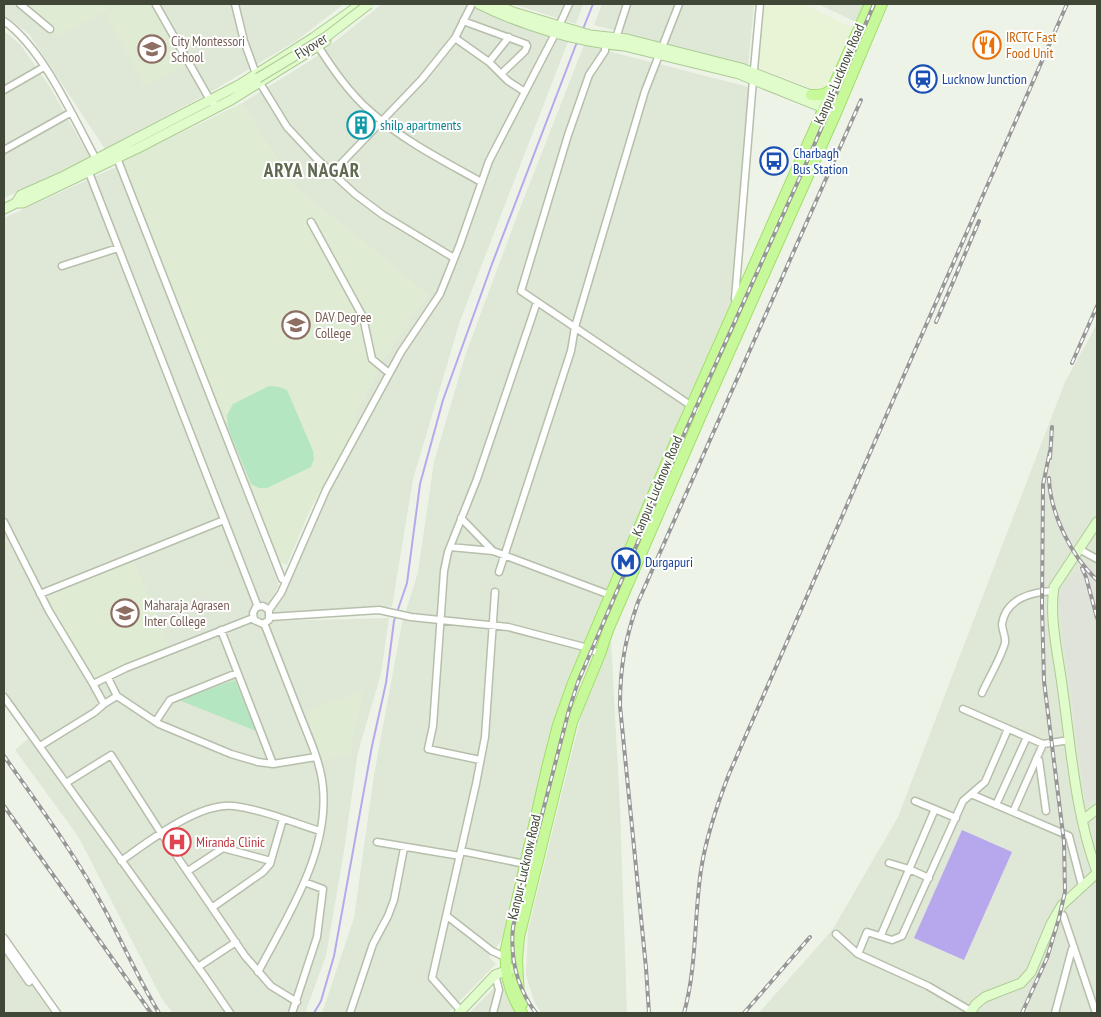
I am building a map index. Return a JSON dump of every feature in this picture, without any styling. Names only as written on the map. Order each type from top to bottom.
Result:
[{"type":"main road","name":"Kanpur-Lucknow Road","points":[[522,1013],[513,996],[506,971],[505,957],[558,725],[610,595],[870,4]]},
{"type":"main road","name":"Kanpur-Lucknow Road","points":[[529,1013],[519,998],[517,967],[519,937],[572,722],[608,630],[702,412],[800,196],[882,4]]},
{"type":"main road","points":[[811,95],[823,95],[832,89]]},
{"type":"main road","points":[[787,190],[800,196]]},
{"type":"main road","points":[[762,248],[774,254]]},
{"type":"street","points":[[20,4],[50,29]]},
{"type":"street","points":[[235,4],[244,41],[258,78],[287,127],[355,194],[383,215],[454,258]]},
{"type":"street","points":[[97,163],[117,158],[217,107],[361,4]]},
{"type":"street","name":"Flyover","points":[[239,90],[326,37],[369,4]]},
{"type":"street","points":[[258,78],[318,47],[374,4]]},
{"type":"street","points":[[332,173],[422,79],[455,38],[472,4]]},
{"type":"street","points":[[478,4],[512,18],[569,32],[606,45],[660,51]]},
{"type":"street","points":[[494,4],[557,29]]},
{"type":"street","points":[[258,972],[304,882],[315,856],[323,813],[323,787],[316,757],[264,623],[281,593],[326,490],[401,352],[440,294],[489,161],[569,4]]},
{"type":"street","points":[[616,38],[626,4]]},
{"type":"street","points":[[499,572],[571,351],[575,327],[644,96],[680,4]]},
{"type":"street","points":[[738,301],[736,298],[760,4]]},
{"type":"street","points":[[156,5],[210,100],[217,107]]},
{"type":"street","points":[[4,21],[30,46],[44,67],[97,163]]},
{"type":"street","points":[[463,21],[525,43],[527,46],[520,57],[501,74]]},
{"type":"street","points":[[489,62],[509,37]]},
{"type":"street","points":[[313,38],[329,65],[371,112],[431,154],[481,182]]},
{"type":"street","points":[[455,38],[489,62],[508,81],[525,92]]},
{"type":"street","points":[[589,38],[616,38],[739,74],[753,76],[811,95],[826,105]]},
{"type":"street","points":[[606,45],[589,75],[568,135],[521,291],[702,412]]},
{"type":"street","points":[[4,90],[44,67]]},
{"type":"street","points":[[753,76],[837,110]]},
{"type":"street","points":[[4,209],[16,203],[21,196],[88,168],[210,100],[239,90]]},
{"type":"street","points":[[4,150],[70,112]]},
{"type":"street","points":[[117,158],[282,579],[286,581]]},
{"type":"street","points":[[88,168],[258,606]]},
{"type":"street","points":[[311,222],[363,317],[372,359],[390,373]]},
{"type":"street","points":[[62,266],[118,248]]},
{"type":"street","points":[[480,760],[428,749],[433,726],[444,571],[450,547],[477,479],[537,302]]},
{"type":"street","points":[[461,518],[493,550]]},
{"type":"street","points":[[40,594],[224,520]]},
{"type":"street","points":[[4,522],[49,612],[104,704]]},
{"type":"street","points":[[836,934],[858,954],[928,986],[971,1012],[976,1004],[985,998],[1021,983],[1031,972],[1051,924],[1062,905],[1097,872],[1077,798],[1052,599],[1054,587],[1097,522]]},
{"type":"street","points":[[450,547],[493,550],[610,595]]},
{"type":"street","points":[[1080,549],[1097,559]]},
{"type":"street","points":[[982,693],[1005,641],[1002,625],[1008,607],[1017,600],[1042,592],[1053,591]]},
{"type":"street","points":[[495,592],[485,737],[461,854],[432,978],[459,1011],[495,975],[517,967]]},
{"type":"street","points":[[258,606],[263,606],[269,613]]},
{"type":"street","points":[[253,618],[254,610],[258,606]]},
{"type":"street","points":[[269,613],[379,610],[403,615],[508,627],[588,648],[600,654]]},
{"type":"street","points":[[93,684],[126,668],[253,618]]},
{"type":"street","points":[[253,618],[260,624],[264,623]]},
{"type":"street","points":[[221,630],[273,764]]},
{"type":"street","points":[[156,721],[170,700],[237,673]]},
{"type":"street","points":[[108,678],[117,696],[156,721],[231,754],[258,762],[273,764],[316,757]]},
{"type":"street","points":[[40,746],[117,696]]},
{"type":"street","points":[[4,697],[230,1013]]},
{"type":"street","points":[[963,709],[1042,744],[1070,740]]},
{"type":"street","points":[[858,954],[867,932],[892,940],[902,936],[963,801],[985,782],[1008,729]]},
{"type":"street","points":[[996,805],[1027,737]]},
{"type":"street","points":[[1013,812],[1042,744]]},
{"type":"street","points":[[66,783],[111,755],[161,833],[258,972],[271,986],[297,1002]]},
{"type":"street","points":[[1036,759],[1039,760],[1046,811]]},
{"type":"street","points":[[971,794],[1069,836],[1082,886]]},
{"type":"street","points":[[915,801],[956,818]]},
{"type":"street","points":[[121,861],[161,833],[197,814],[232,806],[253,810],[320,831]]},
{"type":"street","points":[[880,935],[935,809]]},
{"type":"street","points":[[1083,820],[1097,809]]},
{"type":"street","points":[[213,907],[263,872],[271,861],[282,819]]},
{"type":"street","points":[[377,842],[404,848],[461,854],[525,864]]},
{"type":"street","points":[[188,871],[223,848],[271,861]]},
{"type":"street","points":[[350,1013],[373,944],[394,900],[404,848]]},
{"type":"street","points":[[889,863],[929,878]]},
{"type":"street","points":[[292,1013],[317,937],[323,890],[304,882]]},
{"type":"street","points":[[1057,913],[1063,915],[1096,1013]]},
{"type":"street","points":[[447,916],[492,951],[505,957]]},
{"type":"street","points":[[4,938],[57,1013]]},
{"type":"street","points":[[198,967],[236,942]]},
{"type":"street","points":[[4,946],[52,1013]]},
{"type":"street","points":[[1054,1013],[1074,947]]},
{"type":"street","points":[[493,1013],[499,990],[495,975]]},
{"type":"shaded area","points":[[4,4],[344,4],[296,41],[214,90],[105,149],[29,34],[4,15]]},
{"type":"shaded area","name":"City Montessori School","points":[[23,4],[106,4],[107,11],[122,4],[155,4],[154,11],[157,16],[164,19],[187,65],[144,87],[105,12],[57,36],[48,22]]},
{"type":"shaded area","points":[[382,4],[477,4],[569,39],[460,321],[413,479],[392,607],[274,613],[331,489],[364,427],[353,417],[384,358],[427,295],[294,187],[242,103],[313,59]]},
{"type":"shaded area","points":[[513,4],[583,4],[576,24]]},
{"type":"shaded area","points":[[602,4],[754,4],[748,66],[594,25]]},
{"type":"shaded area","points":[[766,4],[803,4],[854,29],[827,86],[817,90],[758,68],[762,18]]},
{"type":"shaded area","points":[[818,4],[866,4],[858,23]]},
{"type":"shaded area","points":[[4,31],[20,44],[50,87],[90,158],[4,198]]},
{"type":"shaded area","points":[[584,45],[749,87],[732,303],[646,500],[556,716],[522,860],[508,932],[489,957],[496,964],[448,1013],[322,1013],[354,918],[374,775],[402,623],[418,572],[434,462],[466,353]]},
{"type":"shaded area","name":"DAV Degree College","points":[[242,103],[294,187],[427,295],[384,358],[353,417],[358,423],[310,510],[287,565],[278,561],[121,162]]},
{"type":"shaded area","points":[[118,166],[279,586],[269,603],[274,621],[389,618],[381,674],[358,752],[344,851],[326,956],[305,1013],[173,1013],[162,999],[78,836],[15,750],[30,737],[4,702],[4,218]]},
{"type":"shaded area","points":[[1097,324],[1097,1013],[759,1013],[833,929],[898,817],[1065,382]]},
{"type":"shaded area","points":[[269,386],[287,390],[313,451],[314,459],[311,467],[267,488],[259,488],[251,484],[228,428],[227,415],[233,404]]},
{"type":"shaded area","points":[[134,561],[169,646],[94,678],[45,596]]},
{"type":"shaded area","points":[[1088,564],[1097,572],[1097,796],[1091,802],[1086,801],[1058,596],[1067,580]]},
{"type":"shaded area","points":[[611,641],[620,807],[627,1013],[541,1013],[534,1001],[526,975],[528,930],[582,712]]},
{"type":"shaded area","points":[[235,680],[256,731],[179,700]]},
{"type":"shaded area","points":[[364,690],[350,754],[323,761],[305,711]]},
{"type":"shaded area","points":[[962,830],[1012,852],[964,960],[914,938]]},
{"type":"shaded area","points":[[4,946],[5,948],[52,1013],[4,1013]]},
{"type":"shaded area","points":[[495,987],[507,988],[516,1013],[469,1013]]},
{"type":"waterway","points":[[583,29],[593,4]]},
{"type":"waterway","points":[[314,1013],[321,1001],[334,956],[372,746],[386,683],[394,621],[407,583],[420,484],[443,400],[492,264],[577,42]]},
{"type":"railway","points":[[536,1013],[524,994],[516,973],[512,939],[513,927],[569,710],[578,682],[685,432],[809,157],[874,4]]},
{"type":"railway","points":[[684,1013],[691,977],[703,858],[712,821],[729,774],[1067,4]]},
{"type":"railway","points":[[649,1013],[620,706],[622,666],[630,628],[638,602],[861,100]]},
{"type":"railway","points":[[936,322],[979,221]]},
{"type":"railway","points":[[1072,363],[1097,306]]},
{"type":"railway","points":[[1050,458],[1052,427]]},
{"type":"railway","points":[[1022,1013],[1047,958],[1065,892],[1064,842],[1044,681],[1042,607],[1043,485],[1050,451]]},
{"type":"railway","points":[[1049,478],[1053,505],[1064,533],[1079,559],[1097,580]]},
{"type":"railway","points":[[1082,568],[1097,618]]},
{"type":"railway","points":[[4,756],[83,872],[159,1013]]},
{"type":"railway","points":[[4,806],[151,1013]]},
{"type":"railway","points":[[744,1013],[810,937]]},
{"type":"place","name":"IRCTC Fast Food Unit","points":[[987,45]]},
{"type":"place","name":"City Montessori School","points":[[152,49]]},
{"type":"place","name":"Lucknow Junction","points":[[923,79]]},
{"type":"place","name":"shilp apartments","points":[[361,125]]},
{"type":"place","name":"Charbagh Bus Station","points":[[774,161]]},
{"type":"place","name":"DAV Degree College","points":[[296,325]]},
{"type":"place","name":"Durgapuri","points":[[626,562]]},
{"type":"place","name":"Maharaja Agrasen Inter College","points":[[125,613]]},
{"type":"place","name":"Miranda Clinic","points":[[177,842]]},
{"type":"district","name":"ARYA NAGAR","points":[[312,170]]}]
